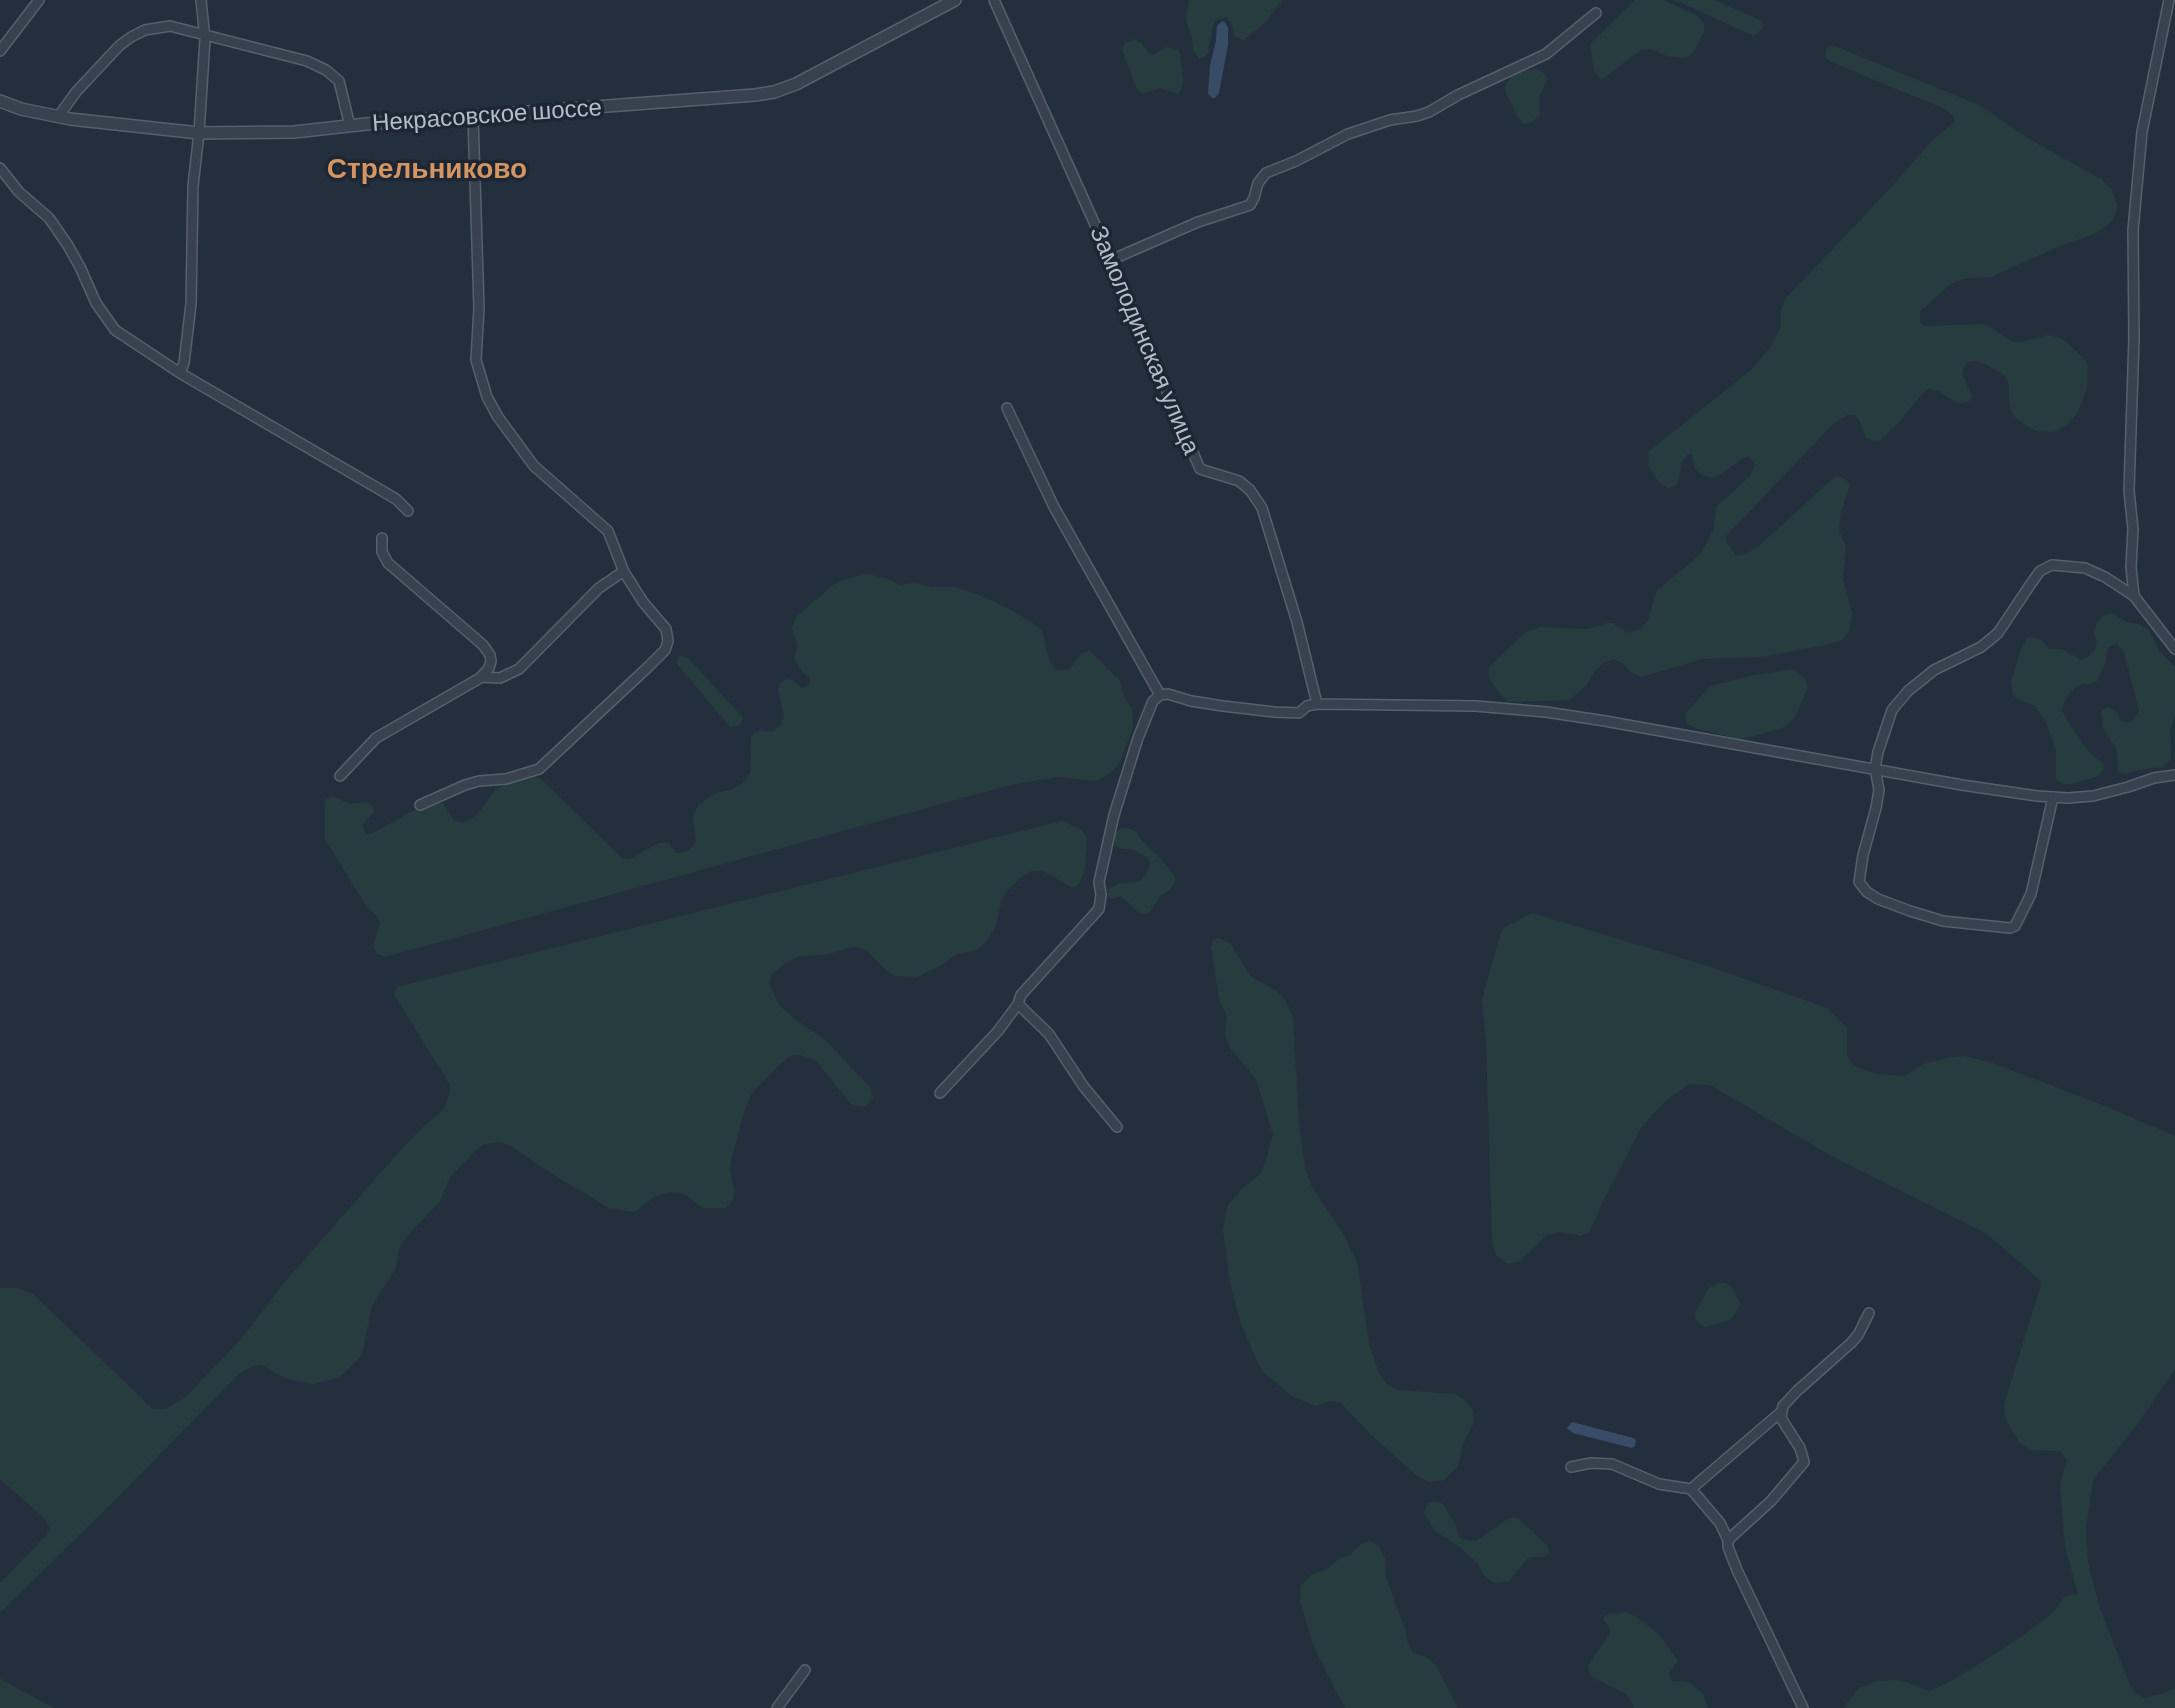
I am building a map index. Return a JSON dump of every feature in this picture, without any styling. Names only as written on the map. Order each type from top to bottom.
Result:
[{"type":"street","points":[[0,51],[39,0]]},
{"type":"street","points":[[180,373],[191,304],[193,186],[204,35],[201,0]]},
{"type":"street","name":"Некрасовское шоссе","points":[[0,101],[58,117],[199,133],[294,132],[755,95],[796,84],[955,0]]},
{"type":"street","name":"Замолодинская улица","points":[[994,0],[1111,260],[1200,469],[1239,481],[1250,490],[1262,508],[1297,622],[1317,704]]},
{"type":"street","points":[[2134,596],[2129,491],[2134,338],[2133,230],[2142,132],[2169,0]]},
{"type":"street","points":[[1111,260],[1198,222],[1250,205],[1258,183],[1266,173],[1348,134],[1390,120],[1429,112],[1546,54],[1596,13]]},
{"type":"street","points":[[58,117],[104,60],[131,37],[145,30],[170,26],[307,61],[326,70],[339,81],[350,126]]},
{"type":"street","points":[[420,805],[465,785],[506,779],[539,769],[665,650],[668,641],[666,629],[643,602],[624,571],[608,531],[534,466],[487,397],[476,360],[479,308],[473,117]]},
{"type":"street","points":[[0,168],[19,192],[49,218],[80,267],[96,303],[115,330],[180,373],[396,499],[408,511]]},
{"type":"street","points":[[1007,408],[1054,507],[1160,695]]},
{"type":"street","points":[[340,776],[376,738],[481,677],[491,661],[487,650],[388,563],[382,552],[382,538]]},
{"type":"street","points":[[2053,797],[2031,894],[2015,926],[2004,928],[1943,921],[1878,899],[1859,882],[1879,790],[1875,768],[1884,729],[1899,701],[1934,670],[1981,647],[1998,633],[2040,571],[2052,565],[2085,568],[2105,577],[2134,596],[2175,649]]},
{"type":"street","points":[[481,677],[500,678],[519,669],[599,588],[624,571]]},
{"type":"street","points":[[940,1093],[969,1064],[1018,1004],[1021,995],[1099,909],[1100,872],[1114,815],[1138,738],[1153,701],[1160,695],[1274,712],[1299,713],[1307,706],[1317,704],[1475,706],[1546,712],[1962,785],[2053,797],[2093,796],[2175,775]]},
{"type":"street","points":[[1018,1004],[1049,1034],[1084,1087],[1117,1127]]},
{"type":"street","points":[[1728,1540],[1771,1501],[1804,1462],[1800,1448],[1783,1423],[1783,1406],[1851,1343],[1869,1313]]},
{"type":"street","points":[[1691,1489],[1781,1412]]},
{"type":"street","points":[[1571,1467],[1591,1463],[1612,1464],[1659,1484],[1691,1489],[1720,1523],[1737,1570],[1803,1708]]},
{"type":"street","points":[[777,1708],[805,1670]]},
{"type":"green space","points":[[1189,0],[1282,0],[1265,23],[1243,40],[1234,36],[1231,22],[1226,17],[1217,20],[1213,25],[1208,53],[1199,58],[1193,50],[1186,19]]},
{"type":"green space","points":[[1635,0],[1663,0],[1696,15],[1704,24],[1704,31],[1688,57],[1667,56],[1652,49],[1641,50],[1601,80],[1594,71],[1590,44]]},
{"type":"green space","points":[[1675,0],[1714,0],[1760,20],[1763,23],[1761,30],[1754,36]]},
{"type":"green space","points":[[1134,39],[1152,55],[1168,47],[1178,50],[1183,82],[1180,92],[1177,94],[1160,88],[1143,94],[1137,90],[1122,50],[1125,43]]},
{"type":"green space","points":[[1835,46],[1981,106],[2029,139],[2101,179],[2112,190],[2117,205],[2116,214],[2097,233],[1991,277],[1957,281],[1920,312],[1920,321],[1925,326],[1984,324],[2013,342],[2049,335],[2064,340],[2088,365],[2087,389],[2077,413],[2067,425],[2053,432],[2036,431],[2011,411],[2006,377],[1978,361],[1970,361],[1964,366],[1962,374],[1972,396],[1968,402],[1958,403],[1929,389],[1880,440],[1872,441],[1865,437],[1855,415],[1847,415],[1832,425],[1726,536],[1736,556],[1746,554],[1759,546],[1829,482],[1836,477],[1844,478],[1850,484],[1840,516],[1839,531],[1846,546],[1843,580],[1852,613],[1849,631],[1842,640],[1760,657],[1702,659],[1641,677],[1613,659],[1603,663],[1586,686],[1569,700],[1509,702],[1489,678],[1489,667],[1526,632],[1541,627],[1587,629],[1609,623],[1628,633],[1640,629],[1648,621],[1657,590],[1701,553],[1714,528],[1716,507],[1750,476],[1755,465],[1749,457],[1743,458],[1713,478],[1695,469],[1692,454],[1687,455],[1681,464],[1678,482],[1668,488],[1649,468],[1648,452],[1751,370],[1769,349],[1781,327],[1785,299],[1930,143],[1955,121],[1945,109],[1829,61],[1826,51]]},
{"type":"green space","points":[[1538,69],[1547,79],[1539,97],[1540,115],[1524,124],[1506,92],[1506,83],[1514,75]]},
{"type":"green space","points":[[867,574],[900,585],[915,583],[955,587],[1009,609],[1042,631],[1050,663],[1057,670],[1070,669],[1081,653],[1090,651],[1119,679],[1124,697],[1132,709],[1133,728],[1119,764],[1096,781],[1058,777],[1010,785],[385,957],[377,954],[373,946],[380,923],[378,917],[367,907],[325,839],[327,799],[333,797],[350,804],[366,802],[373,806],[374,812],[362,825],[366,834],[433,800],[444,804],[454,821],[463,823],[477,815],[496,789],[532,775],[541,779],[623,859],[630,859],[659,843],[669,843],[676,853],[688,851],[695,844],[693,818],[698,805],[716,793],[743,783],[750,773],[751,737],[759,730],[772,732],[780,726],[784,717],[778,690],[780,683],[786,679],[802,688],[809,685],[810,679],[794,659],[798,646],[792,628],[796,617],[833,585]]},
{"type":"green space","points":[[2108,614],[2149,630],[2160,652],[2175,667],[2171,759],[2162,767],[2125,774],[2118,771],[2117,750],[2103,728],[2101,712],[2109,707],[2120,720],[2127,723],[2139,711],[2124,652],[2117,644],[2112,645],[2107,649],[2098,680],[2076,687],[2066,698],[2062,710],[2088,751],[2104,765],[2103,769],[2098,776],[2063,784],[2056,779],[2056,750],[2045,720],[2035,706],[2013,695],[2011,682],[2022,646],[2029,636],[2041,640],[2049,649],[2062,649],[2081,660],[2095,650],[2097,622]]},
{"type":"green space","points":[[678,657],[689,659],[743,718],[739,726],[730,727],[677,664]]},
{"type":"green space","points":[[1793,669],[1804,677],[1807,690],[1795,717],[1785,727],[1738,739],[1687,724],[1685,714],[1710,686]]},
{"type":"green space","points":[[1062,821],[1082,830],[1087,838],[1085,868],[1080,883],[1071,887],[1043,871],[1032,871],[1021,877],[1002,899],[995,928],[977,950],[957,954],[917,977],[896,976],[888,972],[867,951],[858,947],[797,957],[771,975],[770,984],[778,1004],[823,1038],[871,1088],[873,1097],[868,1104],[863,1107],[851,1104],[816,1061],[792,1055],[782,1062],[752,1093],[744,1112],[731,1160],[733,1200],[726,1208],[703,1208],[683,1193],[669,1192],[654,1197],[634,1212],[609,1208],[512,1146],[499,1142],[484,1144],[449,1179],[440,1201],[399,1248],[396,1268],[372,1305],[360,1357],[344,1373],[313,1384],[287,1379],[262,1365],[255,1365],[239,1374],[0,1613],[0,1583],[50,1529],[43,1517],[0,1479],[0,1288],[17,1288],[33,1294],[153,1409],[166,1409],[186,1397],[241,1339],[284,1283],[390,1162],[444,1109],[450,1085],[394,994],[397,987]]},
{"type":"green space","points":[[1121,828],[1137,833],[1174,875],[1171,889],[1160,896],[1146,914],[1138,912],[1121,896],[1111,899],[1107,895],[1108,889],[1118,884],[1141,880],[1150,864],[1135,850],[1114,845],[1113,835]]},
{"type":"green space","points":[[1532,913],[1708,966],[1827,1008],[1847,1028],[1847,1055],[1853,1065],[1875,1074],[1905,1076],[1923,1064],[1964,1056],[1990,1062],[2175,1136],[2175,1369],[2136,1426],[2093,1480],[2086,1527],[2088,1562],[2099,1606],[2130,1685],[2135,1693],[2144,1698],[2175,1688],[2175,1708],[1843,1708],[1858,1689],[1876,1681],[1900,1680],[1929,1691],[1950,1682],[2014,1642],[2054,1612],[2065,1596],[2078,1594],[2065,1547],[2060,1483],[2067,1460],[2060,1451],[2031,1450],[2019,1442],[2005,1418],[2004,1404],[2041,1285],[2038,1278],[1987,1234],[1835,1158],[1710,1085],[1689,1084],[1664,1102],[1641,1128],[1590,1231],[1581,1236],[1562,1232],[1547,1235],[1520,1261],[1508,1264],[1496,1255],[1492,1239],[1482,999],[1502,929]]},
{"type":"green space","points":[[1219,938],[1230,943],[1250,976],[1275,990],[1290,1010],[1305,1169],[1312,1187],[1344,1235],[1357,1262],[1369,1344],[1380,1376],[1397,1390],[1455,1394],[1473,1410],[1474,1422],[1463,1444],[1458,1466],[1444,1480],[1429,1482],[1416,1475],[1340,1402],[1330,1401],[1316,1406],[1293,1397],[1262,1371],[1241,1324],[1230,1282],[1223,1229],[1228,1205],[1259,1175],[1273,1135],[1256,1079],[1230,1048],[1225,1035],[1227,1016],[1219,999],[1211,947],[1213,940]]},
{"type":"green space","points":[[1718,1283],[1731,1286],[1739,1307],[1730,1320],[1705,1327],[1696,1321],[1694,1314],[1709,1288]]},
{"type":"green space","points":[[1435,1501],[1443,1504],[1462,1539],[1476,1541],[1509,1518],[1518,1518],[1548,1547],[1549,1553],[1526,1560],[1509,1581],[1494,1583],[1461,1548],[1435,1531],[1424,1513],[1428,1503]]},
{"type":"green space","points":[[1370,1541],[1379,1546],[1385,1559],[1386,1578],[1408,1644],[1413,1653],[1426,1657],[1436,1666],[1458,1708],[1346,1708],[1337,1693],[1313,1645],[1300,1600],[1301,1586],[1311,1575],[1325,1570]]},
{"type":"green space","points":[[1626,1612],[1659,1634],[1678,1661],[1669,1673],[1670,1680],[1693,1685],[1703,1694],[1708,1708],[1634,1708],[1625,1693],[1589,1674],[1588,1665],[1610,1634],[1604,1617],[1610,1613]]},
{"type":"green space","points":[[0,1679],[54,1708],[0,1708]]},
{"type":"water","points":[[1222,21],[1228,28],[1228,45],[1219,93],[1212,98],[1208,93],[1210,65],[1217,26]]},
{"type":"water","points":[[1572,1422],[1633,1438],[1636,1440],[1635,1446],[1632,1448],[1573,1433],[1567,1428]]},
{"type":"district","name":"Стрельниково","points":[[427,169]]}]
